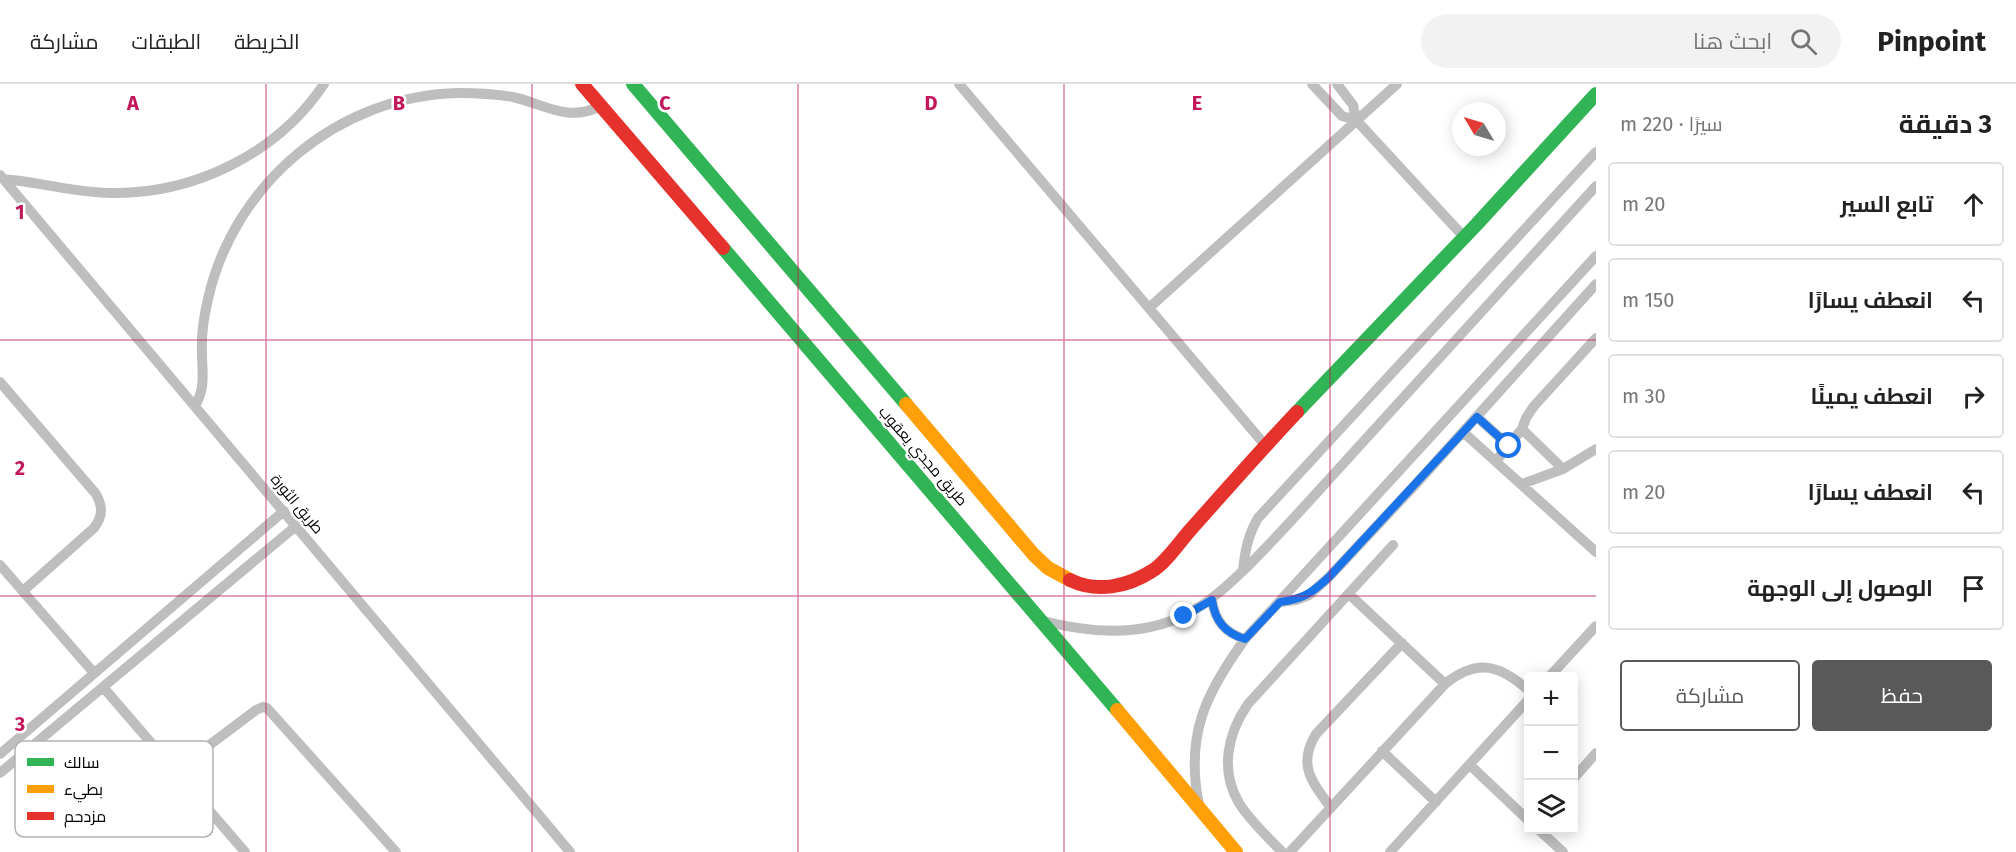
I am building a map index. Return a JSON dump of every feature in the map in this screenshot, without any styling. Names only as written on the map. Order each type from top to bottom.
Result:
[{"type":"street","points":[[2,177],[88,192],[112,193],[160,189],[183,184],[228,167],[269,141],[304,109],[324,84]]},
{"type":"street","name":"طريق مجدي يعقوب","points":[[582,84],[1042,620],[1236,852]]},
{"type":"street","points":[[633,84],[983,496],[1050,571],[1070,582],[1091,588],[1114,588],[1135,582],[1155,570],[1265,445],[1464,237],[1596,94]]},
{"type":"street","points":[[959,84],[1265,445]]},
{"type":"street","points":[[1312,84],[1342,116],[1356,120],[1464,237]]},
{"type":"street","points":[[1337,84],[1353,105],[1356,120]]},
{"type":"street","points":[[1149,308],[1397,84]]},
{"type":"street","points":[[195,406],[204,383],[201,353],[208,299],[225,248],[237,224],[257,195],[287,162],[308,145],[331,130],[380,107],[432,95],[459,93],[503,96],[538,103],[571,114],[586,112],[600,106]]},
{"type":"street","points":[[1243,570],[1246,544],[1258,518],[1596,152]]},
{"type":"street","name":"طريق الثورة","points":[[2,177],[570,852]]},
{"type":"street","points":[[1042,620],[1072,628],[1100,631],[1129,630],[1157,625],[1184,616],[1212,600],[1271,543],[1596,186]]},
{"type":"street","points":[[1200,809],[1194,779],[1194,749],[1199,723],[1211,691],[1226,665],[1245,639],[1596,256]]},
{"type":"street","points":[[1280,602],[1296,600],[1309,595],[1320,586],[1477,417],[1596,284]]},
{"type":"street","points":[[1545,312],[1559,325]]},
{"type":"street","points":[[1496,461],[1522,429],[1534,406],[1596,338]]},
{"type":"street","points":[[0,382],[96,494],[101,503],[102,512],[94,528],[23,591]]},
{"type":"street","points":[[1477,417],[1509,446]]},
{"type":"street","points":[[1522,429],[1563,469]]},
{"type":"street","points":[[1463,432],[1596,552]]},
{"type":"street","points":[[1522,484],[1563,469],[1596,450]]},
{"type":"street","points":[[15,741],[284,511]]},
{"type":"street","points":[[38,741],[296,526]]},
{"type":"street","points":[[1282,852],[1247,814],[1233,791],[1228,766],[1230,740],[1234,727],[1248,704],[1393,545]]},
{"type":"street","points":[[0,565],[94,673]]},
{"type":"street","points":[[1349,594],[1445,684]]},
{"type":"street","points":[[1212,600],[1216,618],[1221,626],[1236,637],[1245,639]]},
{"type":"street","points":[[1554,672],[1596,626]]},
{"type":"street","points":[[1331,807],[1311,782],[1307,762],[1311,742],[1402,643]]},
{"type":"street","points":[[1290,852],[1445,684],[1457,674],[1472,668],[1488,667],[1503,671],[1524,687]]},
{"type":"street","points":[[103,687],[150,741]]},
{"type":"street","points":[[1390,852],[1524,704]]},
{"type":"street","points":[[213,743],[256,710],[267,708],[396,852]]},
{"type":"street","points":[[0,754],[15,741]]},
{"type":"street","points":[[1383,751],[1436,802]]},
{"type":"street","points":[[1578,773],[1596,753]]},
{"type":"street","points":[[0,773],[15,760]]},
{"type":"street","points":[[1470,765],[1524,816]]},
{"type":"street","points":[[213,814],[245,852]]},
{"type":"street","points":[[1543,834],[1563,852]]},
{"type":"traffic: fast","points":[[633,84],[906,404]]},
{"type":"traffic: fast","points":[[1297,412],[1477,224],[1596,94]]},
{"type":"traffic: fast","points":[[723,248],[1117,710]]},
{"type":"traffic: slow","points":[[906,404],[1034,555],[1048,568],[1070,580]]},
{"type":"traffic: slow","points":[[1117,710],[1236,852]]},
{"type":"traffic: jam","points":[[582,84],[723,248]]},
{"type":"traffic: jam","points":[[1070,580],[1091,586],[1112,586],[1142,577],[1157,567],[1297,412]]},
{"type":"route","points":[[1184,616],[1212,600],[1216,618],[1221,626],[1236,637],[1245,639],[1280,602],[1296,600],[1309,595],[1329,577],[1477,417],[1509,446]]}]
